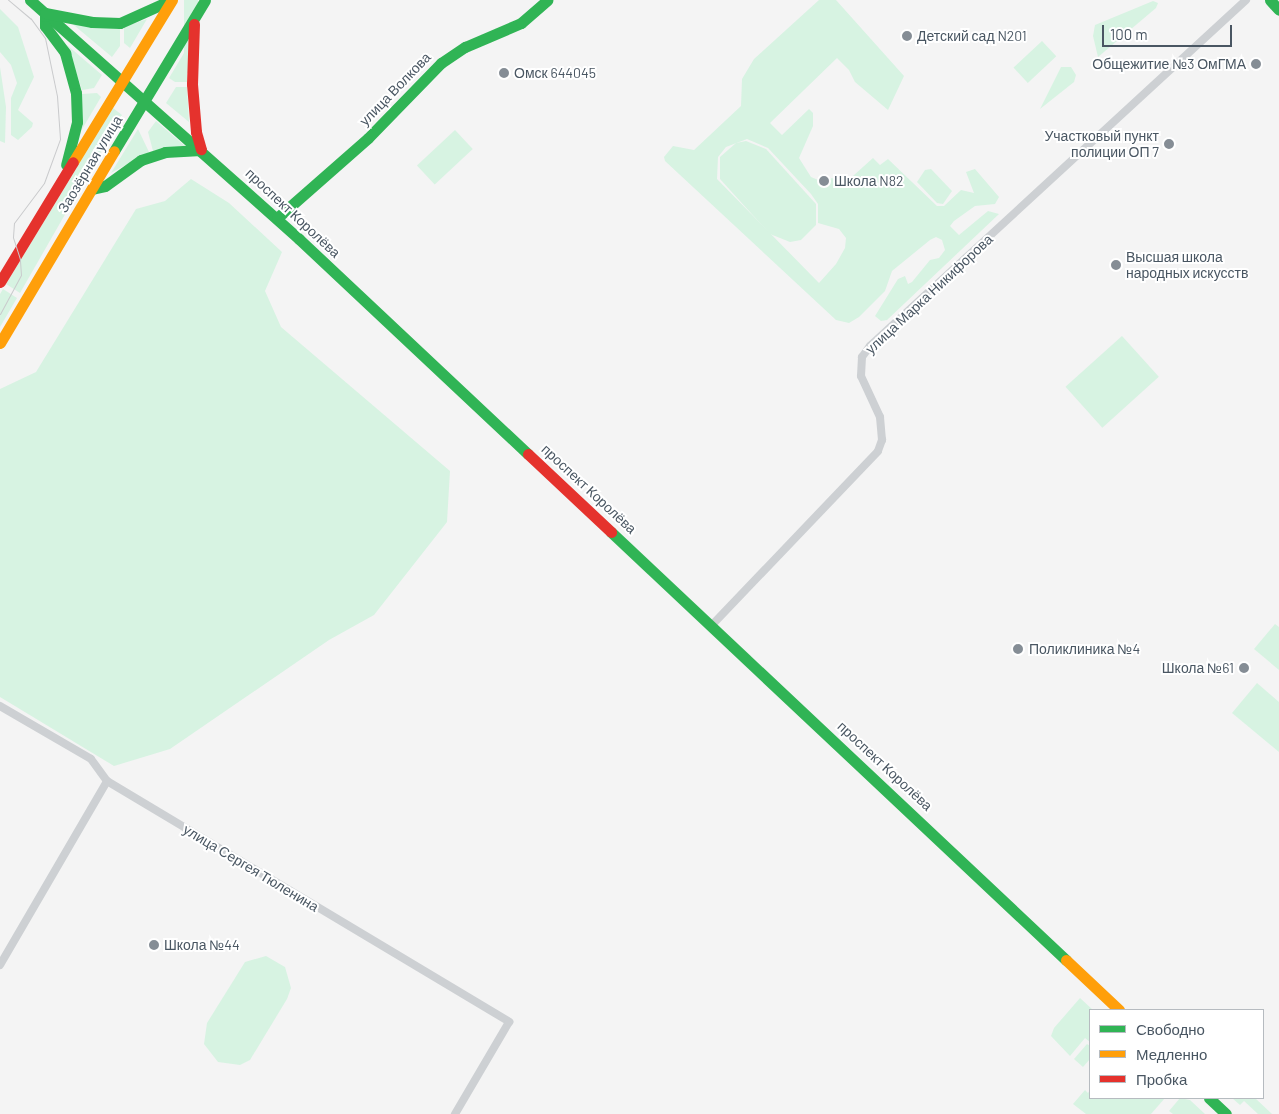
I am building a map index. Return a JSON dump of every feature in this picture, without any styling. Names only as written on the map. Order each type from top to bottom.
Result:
[{"type":"main road","name":"проспект Королёва","points":[[30,0],[277,218],[712,625],[1118,1009]]},
{"type":"main road","points":[[62,181],[73,144],[76,93],[65,53],[45,26],[45,13],[92,22],[120,23],[172,0]]},
{"type":"main road","name":"Заозёрная улица","points":[[0,282],[172,0]]},
{"type":"main road","name":"Заозёрная улица","points":[[0,343],[205,0]]},
{"type":"main road","name":"улица Волкова","points":[[277,218],[368,138],[440,63],[465,47],[521,23],[547,0]]},
{"type":"main road","points":[[1270,0],[1279,10]]},
{"type":"main road","points":[[92,189],[105,186],[141,160],[165,152],[201,150],[196,132],[192,84],[191,45],[196,15]]},
{"type":"main road","points":[[1210,1099],[1226,1114]]},
{"type":"street","name":"улица Марка Никифорова","points":[[712,625],[878,451],[882,440],[880,417],[861,376],[862,357],[870,346],[1246,0]]},
{"type":"street","name":"улица Сергея Тюленина","points":[[0,706],[90,759],[107,781],[509,1022],[455,1114]]},
{"type":"street","points":[[0,965],[107,781]]},
{"type":"green space","points":[[184,0],[198,0],[198,73],[184,73]]},
{"type":"green space","points":[[819,0],[836,0],[904,76],[888,110],[855,82],[849,70],[837,58],[770,123],[782,135],[809,109],[813,113],[813,126],[799,158],[811,177],[823,182],[832,178],[844,184],[873,158],[880,165],[888,159],[937,206],[944,206],[961,190],[974,193],[966,172],[975,169],[999,197],[995,204],[975,206],[954,221],[950,226],[959,235],[988,211],[999,214],[887,320],[881,321],[875,316],[898,279],[905,276],[908,284],[912,282],[930,260],[939,258],[945,250],[942,240],[936,237],[930,240],[892,271],[885,291],[859,317],[849,323],[836,320],[665,161],[664,157],[673,146],[694,150],[741,106],[742,79],[754,59]],"holes":[[[747,139],[768,148],[818,204],[818,223],[839,229],[846,238],[845,248],[836,264],[819,283],[717,179],[718,157],[726,147]]]},
{"type":"green space","points":[[1153,1],[1158,3],[1156,8],[1098,57],[1093,36],[1095,25]]},
{"type":"green space","points":[[0,9],[18,27],[34,77],[18,110],[33,123],[32,127],[18,140],[11,135],[11,98],[17,83],[11,65],[0,52]]},
{"type":"green space","points":[[147,19],[130,48],[124,43],[124,27]]},
{"type":"green space","points":[[69,21],[92,27],[120,28],[120,46],[112,57]]},
{"type":"green space","points":[[1042,41],[1056,56],[1028,83],[1013,68]]},
{"type":"green space","points":[[67,45],[102,75],[94,88],[82,90]]},
{"type":"green space","points":[[187,48],[187,82],[175,82],[169,78]]},
{"type":"green space","points":[[0,67],[6,107],[5,143],[0,141]]},
{"type":"green space","points":[[1061,67],[1071,67],[1076,75],[1074,82],[1040,109]]},
{"type":"green space","points":[[176,87],[187,87],[189,122],[166,103]]},
{"type":"green space","points":[[97,93],[101,97],[81,131],[82,94]]},
{"type":"green space","points":[[113,108],[122,115],[20,293],[6,284]]},
{"type":"green space","points":[[156,121],[185,146],[153,151],[148,132]]},
{"type":"green space","points":[[138,129],[149,152],[111,173]]},
{"type":"green space","points":[[455,130],[473,149],[435,184],[417,165]]},
{"type":"green space","points":[[746,141],[766,149],[816,204],[816,225],[801,240],[790,242],[770,234],[720,179],[720,157],[736,143]]},
{"type":"green space","points":[[931,169],[952,191],[943,204],[937,203],[917,182],[925,170]]},
{"type":"green space","points":[[191,179],[229,203],[282,252],[265,291],[281,327],[450,471],[447,522],[374,615],[329,640],[170,749],[114,766],[0,697],[0,389],[36,372],[136,209],[165,201]]},
{"type":"green space","points":[[3,289],[17,298],[0,327],[0,294]]},
{"type":"green space","points":[[1122,336],[1159,377],[1102,428],[1066,387]]},
{"type":"green space","points":[[1275,624],[1279,627],[1279,670],[1254,649]]},
{"type":"green space","points":[[1257,683],[1279,702],[1279,752],[1232,713]]},
{"type":"green space","points":[[266,956],[285,967],[291,988],[287,999],[250,1060],[240,1065],[218,1062],[204,1044],[207,1023],[245,962]]},
{"type":"green space","points":[[1080,998],[1092,1009],[1089,1009],[1089,1041],[1085,1038],[1070,1056],[1051,1036],[1054,1028]]},
{"type":"green space","points":[[1087,1044],[1089,1045],[1089,1060],[1083,1067],[1074,1059]]},
{"type":"green space","points":[[1085,1090],[1088,1093],[1089,1092],[1089,1099],[1164,1099],[1151,1114],[1086,1114],[1073,1104]]},
{"type":"green space","points":[[1179,1099],[1185,1099],[1190,1100],[1205,1114],[1173,1114],[1169,1111]]},
{"type":"green space","points":[[1233,1099],[1256,1099],[1272,1114],[1258,1114],[1244,1101],[1240,1105]]},
{"type":"tram line","points":[[0,314],[21,275],[20,259],[13,237],[14,223],[44,183],[60,139],[57,96],[45,38],[31,19],[8,0]]},
{"type":"traffic: fast","points":[[30,0],[299,239],[528,454]]},
{"type":"traffic: fast","points":[[114,151],[205,0]]},
{"type":"traffic: fast","points":[[277,218],[368,138],[441,63],[465,47],[521,23],[547,0]]},
{"type":"traffic: fast","points":[[1270,0],[1279,10]]},
{"type":"traffic: fast","points":[[45,13],[92,22],[120,23],[169,1]]},
{"type":"traffic: fast","points":[[45,13],[45,26],[65,53],[76,93],[77,122],[66,165]]},
{"type":"traffic: fast","points":[[92,189],[105,186],[141,160],[165,152],[201,150]]},
{"type":"traffic: fast","points":[[611,532],[1066,960]]},
{"type":"traffic: fast","points":[[1210,1099],[1226,1114]]},
{"type":"traffic: slow","points":[[73,162],[172,0]]},
{"type":"traffic: slow","points":[[0,343],[114,151]]},
{"type":"traffic: slow","points":[[1066,960],[1118,1009]]},
{"type":"traffic: jam","points":[[194,24],[192,84],[196,132],[201,149]]},
{"type":"traffic: jam","points":[[0,282],[73,162]]},
{"type":"traffic: jam","points":[[528,454],[611,532]]},
{"type":"place","name":"Детский сад N201","points":[[907,36]]},
{"type":"place","name":"Общежитие №3 ОмГМА","points":[[1256,64]]},
{"type":"place","name":"Омск 644045","points":[[504,73]]},
{"type":"place","name":"Участковый пункт полиции ОП 7","points":[[1169,144]]},
{"type":"place","name":"Школа N82","points":[[824,181]]},
{"type":"place","name":"Высшая школа народных искусств","points":[[1116,265]]},
{"type":"place","name":"Поликлиника №4","points":[[1018,649]]},
{"type":"place","name":"Школа №61","points":[[1244,668]]},
{"type":"place","name":"Школа №44","points":[[154,945]]}]
